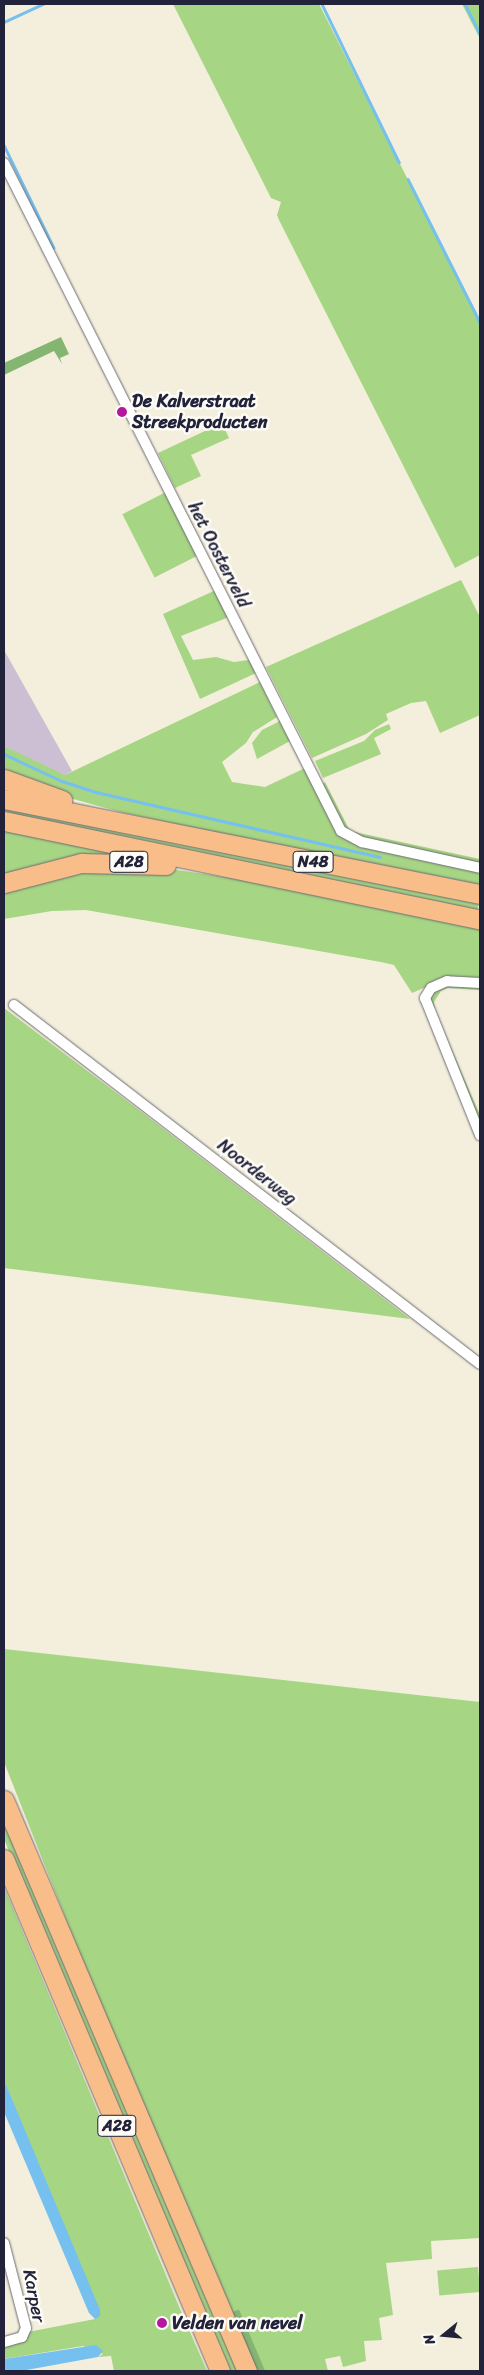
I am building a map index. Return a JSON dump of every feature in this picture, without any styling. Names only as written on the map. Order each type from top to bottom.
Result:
[{"type":"highway","name":"N48","points":[[4,779],[147,827]]},
{"type":"highway","name":"N48","points":[[4,800],[480,894]]},
{"type":"highway","name":"N48","points":[[4,821],[480,920]]},
{"type":"highway","name":"A28","points":[[4,883],[53,868],[103,862],[257,873]]},
{"type":"highway","name":"A28","points":[[4,1800],[247,2371]]},
{"type":"highway","name":"A28","points":[[4,1859],[220,2371]]},
{"type":"street","name":"het Oosterveld","points":[[4,163],[341,831],[362,842],[480,868]]},
{"type":"street","points":[[480,983],[447,981],[431,988],[425,998],[480,1136]]},
{"type":"street","name":"Noorderweg","points":[[14,1005],[480,1364]]},
{"type":"street","name":"Karper","points":[[4,2243],[26,2328],[22,2337],[4,2342]]},
{"type":"shaded area","points":[[4,650],[72,771],[65,775],[53,771],[4,746]]},
{"type":"green space","points":[[173,4],[319,4],[480,322],[480,555],[455,568],[279,220],[277,215],[281,202],[271,198]]},
{"type":"green space","points":[[462,4],[480,4],[480,39]]},
{"type":"green space","points":[[61,337],[69,354],[60,358],[62,364],[54,351],[4,375],[4,363]]},
{"type":"green space","points":[[222,423],[229,438],[191,455],[201,476],[175,488],[158,453]]},
{"type":"green space","points":[[166,492],[198,555],[155,578],[122,514]]},
{"type":"green space","points":[[461,580],[480,617],[480,715],[440,733],[426,701],[411,703],[386,714],[388,720],[366,734],[312,758],[266,667]]},
{"type":"green space","points":[[216,590],[229,617],[181,636],[193,660],[216,657],[234,662],[249,660],[256,673],[200,699],[163,614]]},
{"type":"green space","points":[[260,682],[277,717],[253,732],[246,743],[222,762],[232,782],[265,787],[305,768],[338,832],[480,871],[480,889],[124,813],[66,797],[4,773],[4,746],[65,775]]},
{"type":"green space","points":[[280,721],[290,741],[257,759],[252,743],[262,730]]},
{"type":"green space","points":[[389,724],[391,729],[374,738],[381,754],[323,778],[315,761],[364,741],[375,730]]},
{"type":"green space","points":[[325,782],[350,831],[480,859],[480,866],[348,834],[322,785]]},
{"type":"green space","points":[[4,804],[480,897],[477,911],[4,819]]},
{"type":"green space","points":[[4,829],[164,857],[4,879]]},
{"type":"green space","points":[[157,867],[231,878],[480,925],[480,981],[444,979],[412,993],[394,965],[381,962],[86,910],[52,911],[4,919],[4,892],[85,868]]},
{"type":"green space","points":[[443,985],[480,985],[480,990],[448,988],[441,991],[434,1002],[435,1011],[480,1115],[480,1127],[429,1000],[434,990]]},
{"type":"green space","points":[[4,1008],[135,1107],[410,1319],[4,1268]]},
{"type":"green space","points":[[4,1649],[480,1702],[480,2238],[431,2241],[432,2259],[386,2263],[393,2315],[379,2318],[382,2340],[364,2341],[366,2361],[343,2367],[340,2356],[325,2359],[328,2371],[265,2371],[239,2309],[230,2313],[90,1980],[4,1762]]},
{"type":"green space","points":[[4,1812],[241,2371],[227,2371],[210,2333],[4,1839]]},
{"type":"green space","points":[[4,1887],[207,2371],[114,2371],[111,2356],[98,2357],[103,2354],[83,2346],[4,2359],[4,2346],[28,2332],[95,2319],[4,2080]]},
{"type":"green space","points":[[478,2267],[480,2292],[439,2295],[437,2271]]},
{"type":"green space","points":[[239,2309],[265,2371],[254,2371],[230,2313]]},
{"type":"water","points":[[4,2080],[100,2310],[100,2316],[95,2319],[89,2313],[4,2112]]},
{"type":"water","points":[[96,2345],[103,2351],[98,2357],[21,2371],[4,2371],[4,2359]]},
{"type":"waterway","points":[[4,22],[43,4]]},
{"type":"waterway","points":[[322,4],[399,162]]},
{"type":"waterway","points":[[465,4],[480,34]]},
{"type":"waterway","points":[[4,145],[54,248]]},
{"type":"waterway","points":[[408,179],[480,322]]},
{"type":"waterway","points":[[4,754],[62,781],[96,792],[380,857]]},
{"type":"place","name":"De Kalverstraat Streekproducten","points":[[122,412]]},
{"type":"place","name":"Velden van nevel","points":[[162,2323]]}]
